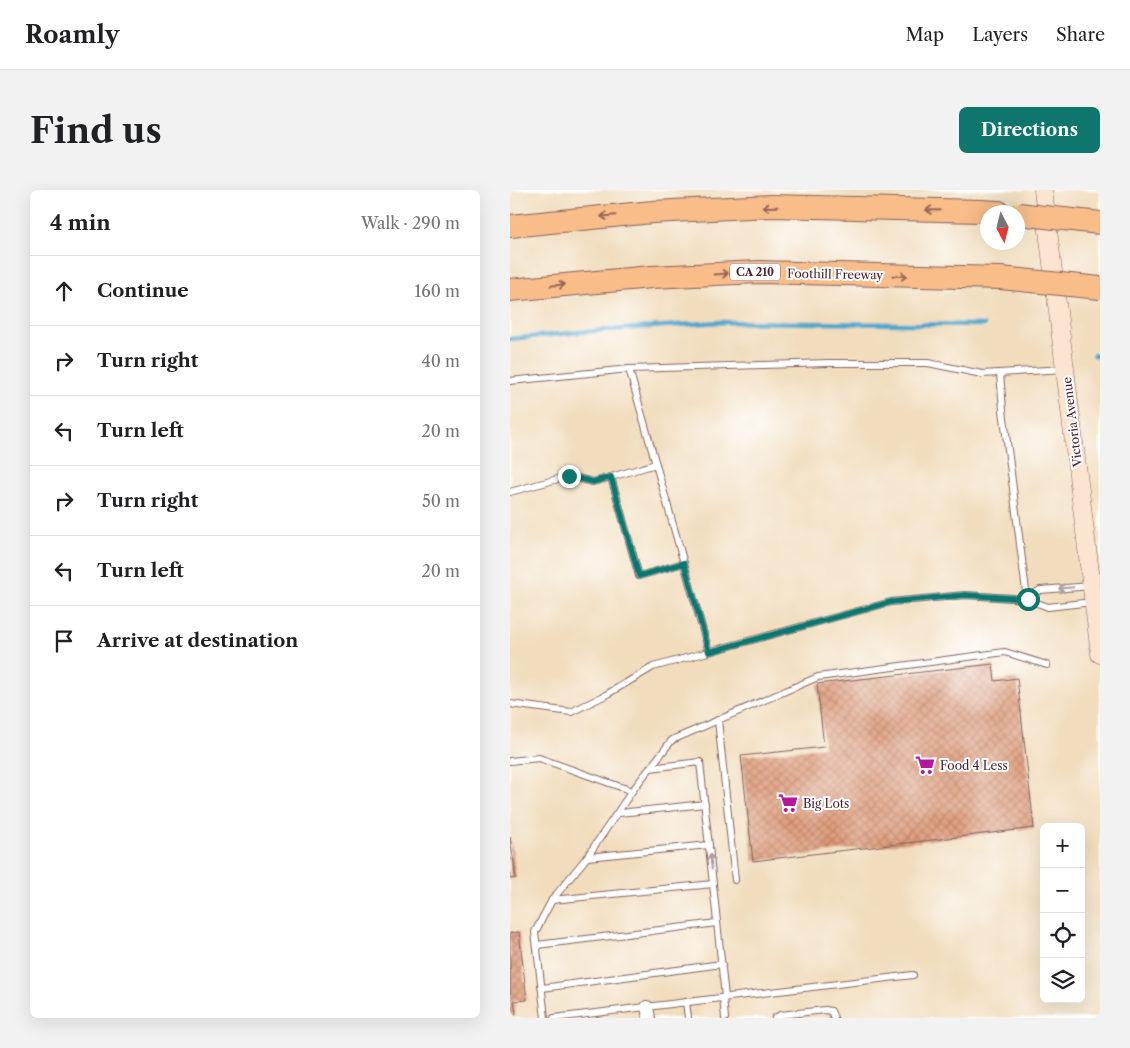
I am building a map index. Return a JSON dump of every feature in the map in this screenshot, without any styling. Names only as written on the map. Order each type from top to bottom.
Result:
[{"type":"highway","points":[[510,226],[653,212],[771,206],[980,212]]},
{"type":"highway","points":[[1025,215],[1100,223]]},
{"type":"highway","name":"Foothill Freeway","points":[[510,290],[651,277],[759,272],[1001,278],[1100,288]]},
{"type":"main road","name":"Victoria Avenue","points":[[1043,190],[1100,654]]},
{"type":"lane","points":[[510,382],[630,369],[828,364],[928,363],[982,374],[1065,369]]},
{"type":"lane","points":[[630,369],[709,652]]},
{"type":"lane","points":[[1000,373],[1004,419],[1028,599]]},
{"type":"lane","points":[[510,492],[569,476],[593,482],[656,464]]},
{"type":"lane","points":[[611,477],[639,576],[684,563]]},
{"type":"lane","points":[[1028,599],[1040,590],[1093,594]]},
{"type":"lane","points":[[510,704],[571,712],[604,696],[653,666],[891,602],[965,595],[1028,599],[1048,607],[1093,594]]},
{"type":"lane","points":[[545,1018],[535,932],[552,900],[587,857],[619,813],[632,791],[672,740],[818,677],[1005,652],[1046,665]]},
{"type":"lane","points":[[718,720],[735,880]]},
{"type":"lane","points":[[510,761],[539,758],[632,791]]},
{"type":"lane","points":[[650,768],[700,762],[722,964],[725,1018]]},
{"type":"lane","points":[[619,813],[705,804]]},
{"type":"lane","points":[[587,857],[709,845]]},
{"type":"lane","points":[[552,900],[713,884]]},
{"type":"lane","points":[[537,945],[717,923]]},
{"type":"lane","points":[[542,988],[722,964]]},
{"type":"lane","points":[[554,1018],[648,1012],[686,1002],[913,975]]},
{"type":"lane","points":[[686,1002],[688,1018]]},
{"type":"lane","points":[[775,1018],[780,1015],[826,1010],[831,1011],[834,1018]]},
{"type":"lane","points":[[786,1018],[806,1015],[808,1018]]},
{"type":"building","points":[[993,664],[995,681],[1017,678],[1034,828],[753,861],[741,756],[824,747],[817,684]]},
{"type":"building","points":[[510,837],[516,878],[510,879]]},
{"type":"building","points":[[519,932],[527,1000],[514,1001],[516,1014],[510,1015],[510,933]]},
{"type":"waterway","points":[[510,339],[720,322],[984,325]]},
{"type":"waterway","points":[[1094,355],[1100,357]]},
{"type":"place","name":"Food 4 Less","points":[[925,765]]},
{"type":"place","name":"Big Lots","points":[[788,803]]},
{"type":"route","points":[[569,476],[593,482],[611,477],[639,576],[684,563],[709,652],[891,602],[965,595],[1028,599]]}]
